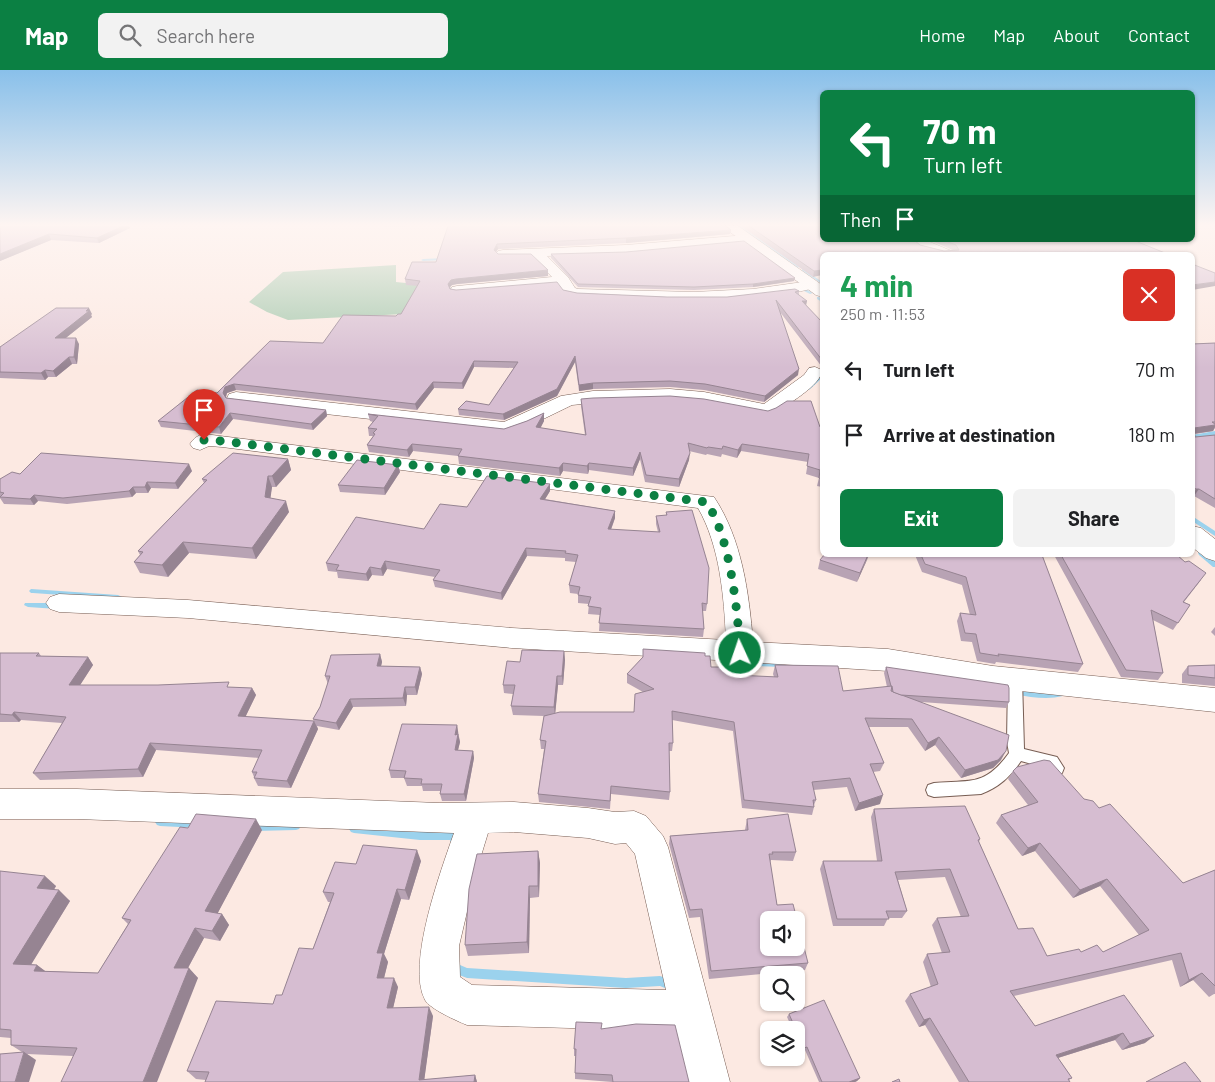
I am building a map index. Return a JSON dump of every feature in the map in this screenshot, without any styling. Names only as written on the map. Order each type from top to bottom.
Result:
[{"type":"street","points":[[556,273],[563,280],[569,291],[578,293],[693,296],[816,288]]},
{"type":"street","points":[[795,273],[816,288]]},
{"type":"street","points":[[457,290],[563,280]]},
{"type":"street","points":[[236,398],[504,428],[520,423],[568,400],[593,396],[670,395],[704,398],[767,410],[810,380],[815,372]]},
{"type":"street","points":[[200,444],[204,440],[210,440],[287,448],[706,502],[718,522],[738,612],[740,653]]},
{"type":"street","points":[[1195,536],[1215,552]]},
{"type":"street","points":[[58,602],[188,609],[512,638],[740,653],[888,660],[1015,679],[1215,700]]},
{"type":"street","points":[[0,804],[77,804],[186,810],[476,818],[514,817],[588,823],[615,828],[634,827],[652,847],[708,1082]]},
{"type":"street","points":[[476,818],[459,870],[440,946],[440,988],[467,1005],[690,1011]]},
{"type":"lane","points":[[934,790],[981,787],[1002,775],[1017,754],[1015,742],[1015,679]]},
{"type":"lane","points":[[1017,754],[1051,762],[1068,782]]},
{"type":"green space","points":[[282,273],[396,273],[396,282],[455,288],[522,308],[288,320],[267,312],[249,302]]},
{"type":"building","points":[[407,273],[515,273],[456,279],[451,280],[448,284],[450,289],[456,290],[557,282],[563,290],[577,293],[667,297],[727,297],[795,289],[799,291],[795,292],[807,301],[802,301],[820,320],[820,357],[776,300],[799,369],[765,396],[705,384],[670,381],[579,385],[575,356],[557,389],[503,414],[458,409],[466,401],[489,405],[518,362],[474,361],[462,383],[433,382],[415,404],[234,384],[225,387],[223,393],[226,398],[326,410],[311,424],[230,413],[219,427],[158,421],[197,390],[217,393],[270,341],[323,343],[343,315],[396,316],[401,314],[420,281],[405,279]]},
{"type":"building","points":[[568,273],[788,273],[795,278],[753,284],[694,287],[578,284]]},
{"type":"building","points":[[1195,273],[1215,273],[1215,282],[1195,285]]},
{"type":"building","points":[[56,308],[89,308],[86,311],[89,311],[55,338],[76,338],[74,357],[69,357],[53,371],[45,370],[41,373],[0,372],[0,347]]},
{"type":"building","points":[[1215,343],[1215,422],[1212,422],[1215,425],[1195,428],[1195,344]]},
{"type":"building","points":[[670,396],[704,399],[768,411],[787,401],[811,401],[820,427],[820,470],[807,466],[809,454],[742,444],[738,450],[723,446],[722,449],[707,448],[688,443],[690,453],[679,479],[646,475],[640,452],[633,468],[589,463],[587,466],[563,463],[559,468],[458,456],[462,449],[412,444],[407,450],[367,445],[377,429],[368,428],[378,416],[368,414],[504,429],[544,413],[536,427],[586,435],[581,399]]},
{"type":"building","points":[[1215,435],[1215,499],[1196,489],[1195,437]]},
{"type":"building","points":[[41,453],[189,464],[175,483],[147,482],[145,487],[133,487],[129,491],[63,498],[34,495],[30,499],[0,497],[4,493],[0,492],[0,479],[12,472],[20,474]]},
{"type":"building","points":[[233,453],[288,459],[272,476],[268,476],[265,497],[286,501],[252,548],[183,542],[162,565],[134,562],[143,552],[138,551],[207,480],[202,479]]},
{"type":"building","points":[[357,460],[398,465],[384,488],[338,485]]},
{"type":"building","points":[[487,476],[550,484],[540,499],[615,511],[608,529],[660,532],[656,516],[667,515],[666,512],[692,510],[709,568],[707,604],[702,603],[704,629],[599,623],[601,608],[588,606],[591,597],[578,595],[580,587],[569,585],[578,555],[565,553],[566,551],[526,548],[501,593],[433,580],[440,570],[385,561],[381,569],[370,567],[366,574],[336,570],[339,565],[326,563],[356,517],[424,529],[440,504],[467,507]]},
{"type":"building","points":[[822,557],[867,557],[860,573],[820,560]]},
{"type":"building","points":[[922,557],[1043,557],[1083,664],[980,653],[976,634],[965,633],[960,613],[976,615],[966,577],[925,564]]},
{"type":"building","points":[[1062,557],[1179,557],[1185,562],[1189,561],[1206,573],[1183,602],[1190,605],[1178,623],[1151,610],[1163,673],[1126,670]]},
{"type":"building","points":[[643,649],[705,653],[705,656],[710,656],[711,667],[734,667],[735,675],[778,677],[775,665],[838,666],[843,691],[892,686],[891,691],[1009,735],[1006,751],[998,760],[965,770],[939,737],[928,743],[912,719],[865,718],[884,763],[870,764],[883,795],[859,803],[850,778],[812,782],[816,800],[813,800],[814,807],[744,800],[734,722],[672,711],[673,743],[669,743],[670,792],[611,786],[610,801],[538,794],[546,741],[540,740],[544,716],[560,712],[634,712],[635,694],[654,689],[627,674],[643,657]]},
{"type":"building","points":[[522,650],[564,651],[562,676],[557,676],[554,707],[511,706],[515,685],[503,685],[507,661],[520,662]]},
{"type":"building","points":[[0,653],[39,653],[36,656],[88,657],[69,685],[158,685],[229,682],[227,687],[252,688],[238,716],[314,721],[287,781],[254,778],[257,772],[252,772],[262,750],[150,743],[138,769],[33,773],[66,717],[14,712],[12,715],[0,714]]},
{"type":"building","points":[[380,654],[377,666],[420,667],[415,687],[405,687],[403,698],[350,699],[336,723],[313,719],[320,707],[330,676],[325,676],[331,655]]},
{"type":"building","points":[[1215,665],[1215,678],[1188,675],[1188,666]]},
{"type":"building","points":[[886,667],[1008,685],[1009,702],[901,695],[893,692]]},
{"type":"building","points":[[402,724],[457,725],[455,735],[458,734],[455,750],[473,751],[464,794],[440,794],[442,784],[421,784],[422,779],[404,778],[406,771],[389,770]]},
{"type":"building","points":[[1044,760],[1050,761],[1084,799],[1093,801],[1099,808],[1110,804],[1183,883],[1215,870],[1215,986],[1202,973],[1189,980],[1181,953],[1010,991],[1035,1026],[1124,995],[1154,1036],[1130,1044],[1123,1033],[1056,1055],[1072,1078],[1068,1079],[1070,1082],[969,1082],[930,1018],[924,1020],[910,994],[938,984],[927,954],[950,952],[937,918],[969,916],[950,869],[895,872],[907,911],[886,911],[889,919],[837,919],[823,861],[882,861],[874,809],[965,806],[980,839],[978,840],[1018,929],[1033,928],[1047,956],[1079,949],[1081,952],[1097,945],[1103,952],[1149,930],[1107,879],[1080,890],[1040,843],[1028,848],[1001,815],[1038,802],[1013,771],[1017,767]]},
{"type":"building","points":[[196,814],[256,819],[205,911],[222,914],[212,931],[195,928],[174,968],[189,968],[143,1082],[61,1082],[77,1048],[11,1045],[11,1030],[0,1029],[0,871],[45,876],[37,888],[59,890],[13,964],[37,965],[34,971],[98,973],[131,920],[122,918],[180,827],[188,828]]},
{"type":"building","points":[[788,814],[796,852],[772,852],[773,854],[769,854],[777,905],[793,904],[795,911],[760,911],[760,956],[805,956],[805,951],[808,963],[711,971],[702,909],[690,910],[670,836],[748,830],[747,819]]},
{"type":"building","points":[[363,845],[417,850],[405,890],[397,889],[377,953],[383,953],[377,978],[394,978],[387,1008],[429,1007],[419,1080],[475,1075],[474,1082],[205,1082],[209,1072],[187,1071],[216,1001],[273,1004],[276,995],[282,995],[299,948],[313,949],[334,893],[323,892],[335,862],[356,864]]},
{"type":"building","points":[[538,851],[538,886],[529,886],[527,942],[465,945],[469,889],[477,854]]},
{"type":"building","points":[[824,1000],[860,1078],[849,1082],[822,1082],[807,1047],[805,1048],[805,1021],[792,1021],[789,1014],[796,1011],[805,1011],[805,1008]]},
{"type":"building","points":[[576,1022],[602,1023],[601,1029],[636,1024],[675,1025],[689,1082],[613,1082],[612,1075],[575,1073]]},
{"type":"building","points":[[24,1052],[15,1082],[0,1082],[0,1054]]},
{"type":"building","points":[[1185,1062],[1201,1082],[1146,1082]]},
{"type":"waterway","points":[[808,273],[820,282]]},
{"type":"waterway","points":[[803,289],[811,293]]},
{"type":"waterway","points":[[807,389],[820,378]]},
{"type":"waterway","points":[[1195,436],[1215,433]]},
{"type":"waterway","points":[[1195,520],[1215,534]]},
{"type":"waterway","points":[[1201,553],[1215,565]]},
{"type":"waterway","points":[[33,591],[118,597]]},
{"type":"waterway","points":[[28,605],[57,606]]},
{"type":"waterway","points":[[739,661],[783,664]]},
{"type":"waterway","points":[[1014,691],[1044,695],[1060,694]]},
{"type":"waterway","points":[[160,822],[199,824]]},
{"type":"waterway","points":[[252,827],[296,826]]},
{"type":"waterway","points":[[354,829],[420,836],[451,836],[455,837],[455,843]]},
{"type":"waterway","points":[[455,965],[455,968],[467,973],[626,983],[660,981],[672,986]]},
{"type":"route","points":[[204,440],[377,459],[560,484],[681,497],[706,502],[718,522],[738,612],[740,653]]}]
